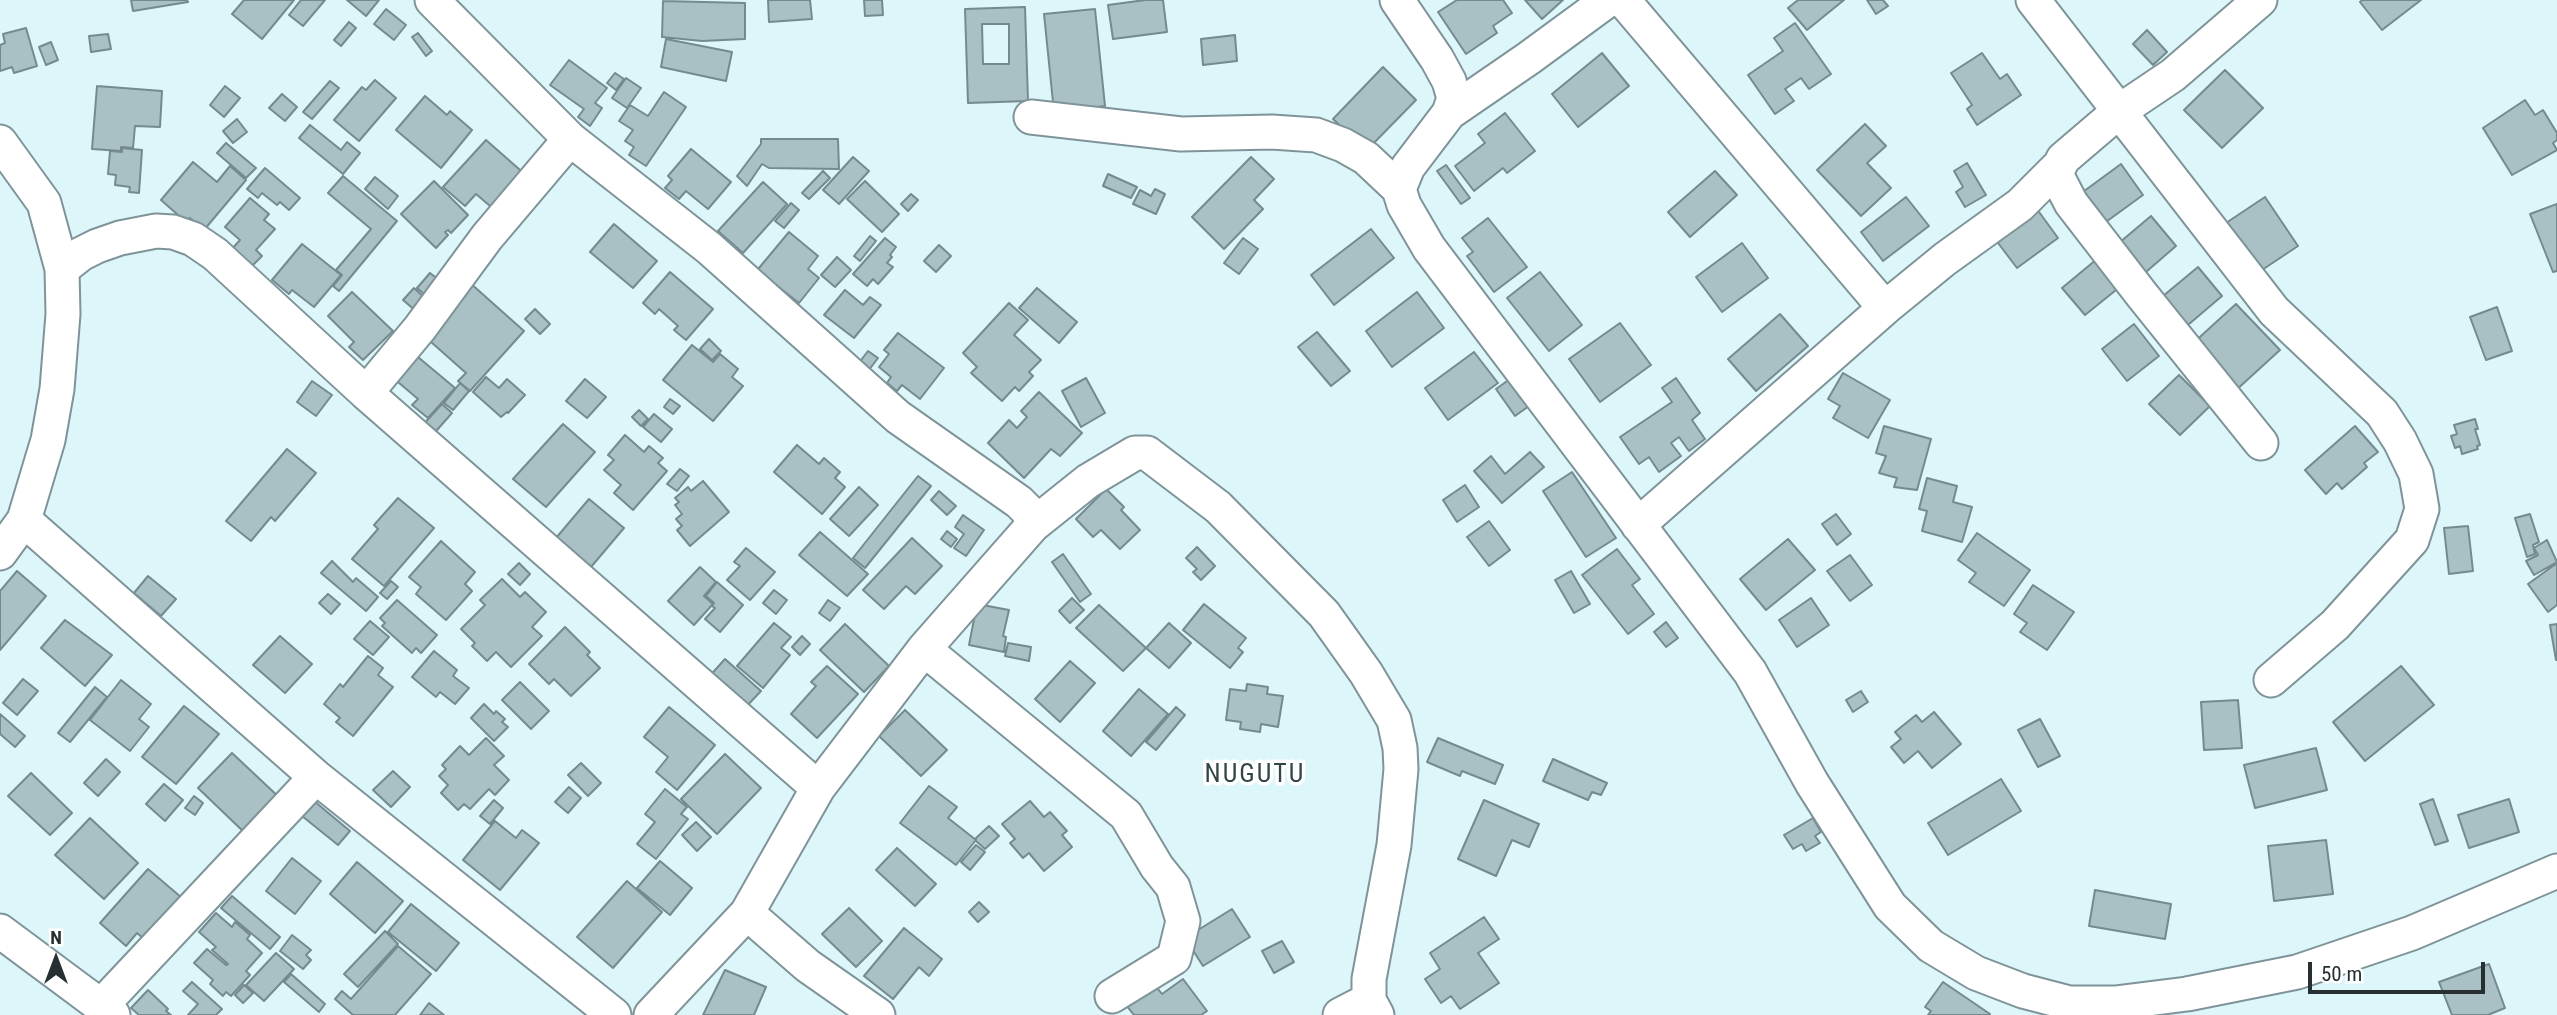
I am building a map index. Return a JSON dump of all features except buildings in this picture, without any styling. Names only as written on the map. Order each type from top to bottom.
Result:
[{"type":"street","points":[[432,0],[570,139],[709,248],[898,417],[1018,502],[1028,511],[1033,525]]},
{"type":"street","points":[[1397,0],[1449,81],[1454,98],[1449,113]]},
{"type":"street","points":[[1399,189],[1408,167],[1449,113],[1608,0]]},
{"type":"street","points":[[1623,0],[1885,308]]},
{"type":"street","points":[[2032,0],[2274,311],[2382,414],[2400,441],[2416,474],[2422,509],[2412,540],[2335,625],[2271,680]]},
{"type":"street","points":[[1638,525],[1885,308],[1945,259],[2020,205],[2063,159],[2118,112],[2173,75],[2260,0]]},
{"type":"street","points":[[1031,117],[1181,134],[1272,132],[1316,135],[1343,145],[1366,158],[1399,189],[1404,205],[1429,248],[1750,672],[1812,783],[1890,906],[1931,946],[1976,972],[2023,990],[2069,1003],[2115,1003],[2187,994],[2297,972],[2412,933],[2557,871]]},
{"type":"street","points":[[366,393],[420,328],[487,237],[570,139]]},
{"type":"street","points":[[0,142],[44,203],[62,269],[62,338],[48,440],[24,520],[0,553]]},
{"type":"street","points":[[2057,168],[2057,179],[2071,203],[2261,443]]},
{"type":"street","points":[[62,269],[81,254],[120,237],[156,231],[173,232],[193,239],[215,254],[366,393],[818,788]]},
{"type":"street","points":[[651,1015],[747,913],[818,788],[924,649],[1033,525],[1088,481],[1135,453],[1147,453],[1218,507],[1324,614],[1366,673],[1394,720],[1401,769],[1394,845],[1362,1010]]},
{"type":"street","points":[[24,520],[316,777],[614,1015]]},
{"type":"street","points":[[924,649],[1126,815],[1157,867],[1173,887],[1183,920],[1174,958],[1112,996]]},
{"type":"street","points":[[0,931],[108,1010],[316,777]]},
{"type":"street","points":[[747,913],[807,966],[878,1015]]},
{"type":"district","name":"NUGUTU","points":[[1255,775]]}]
